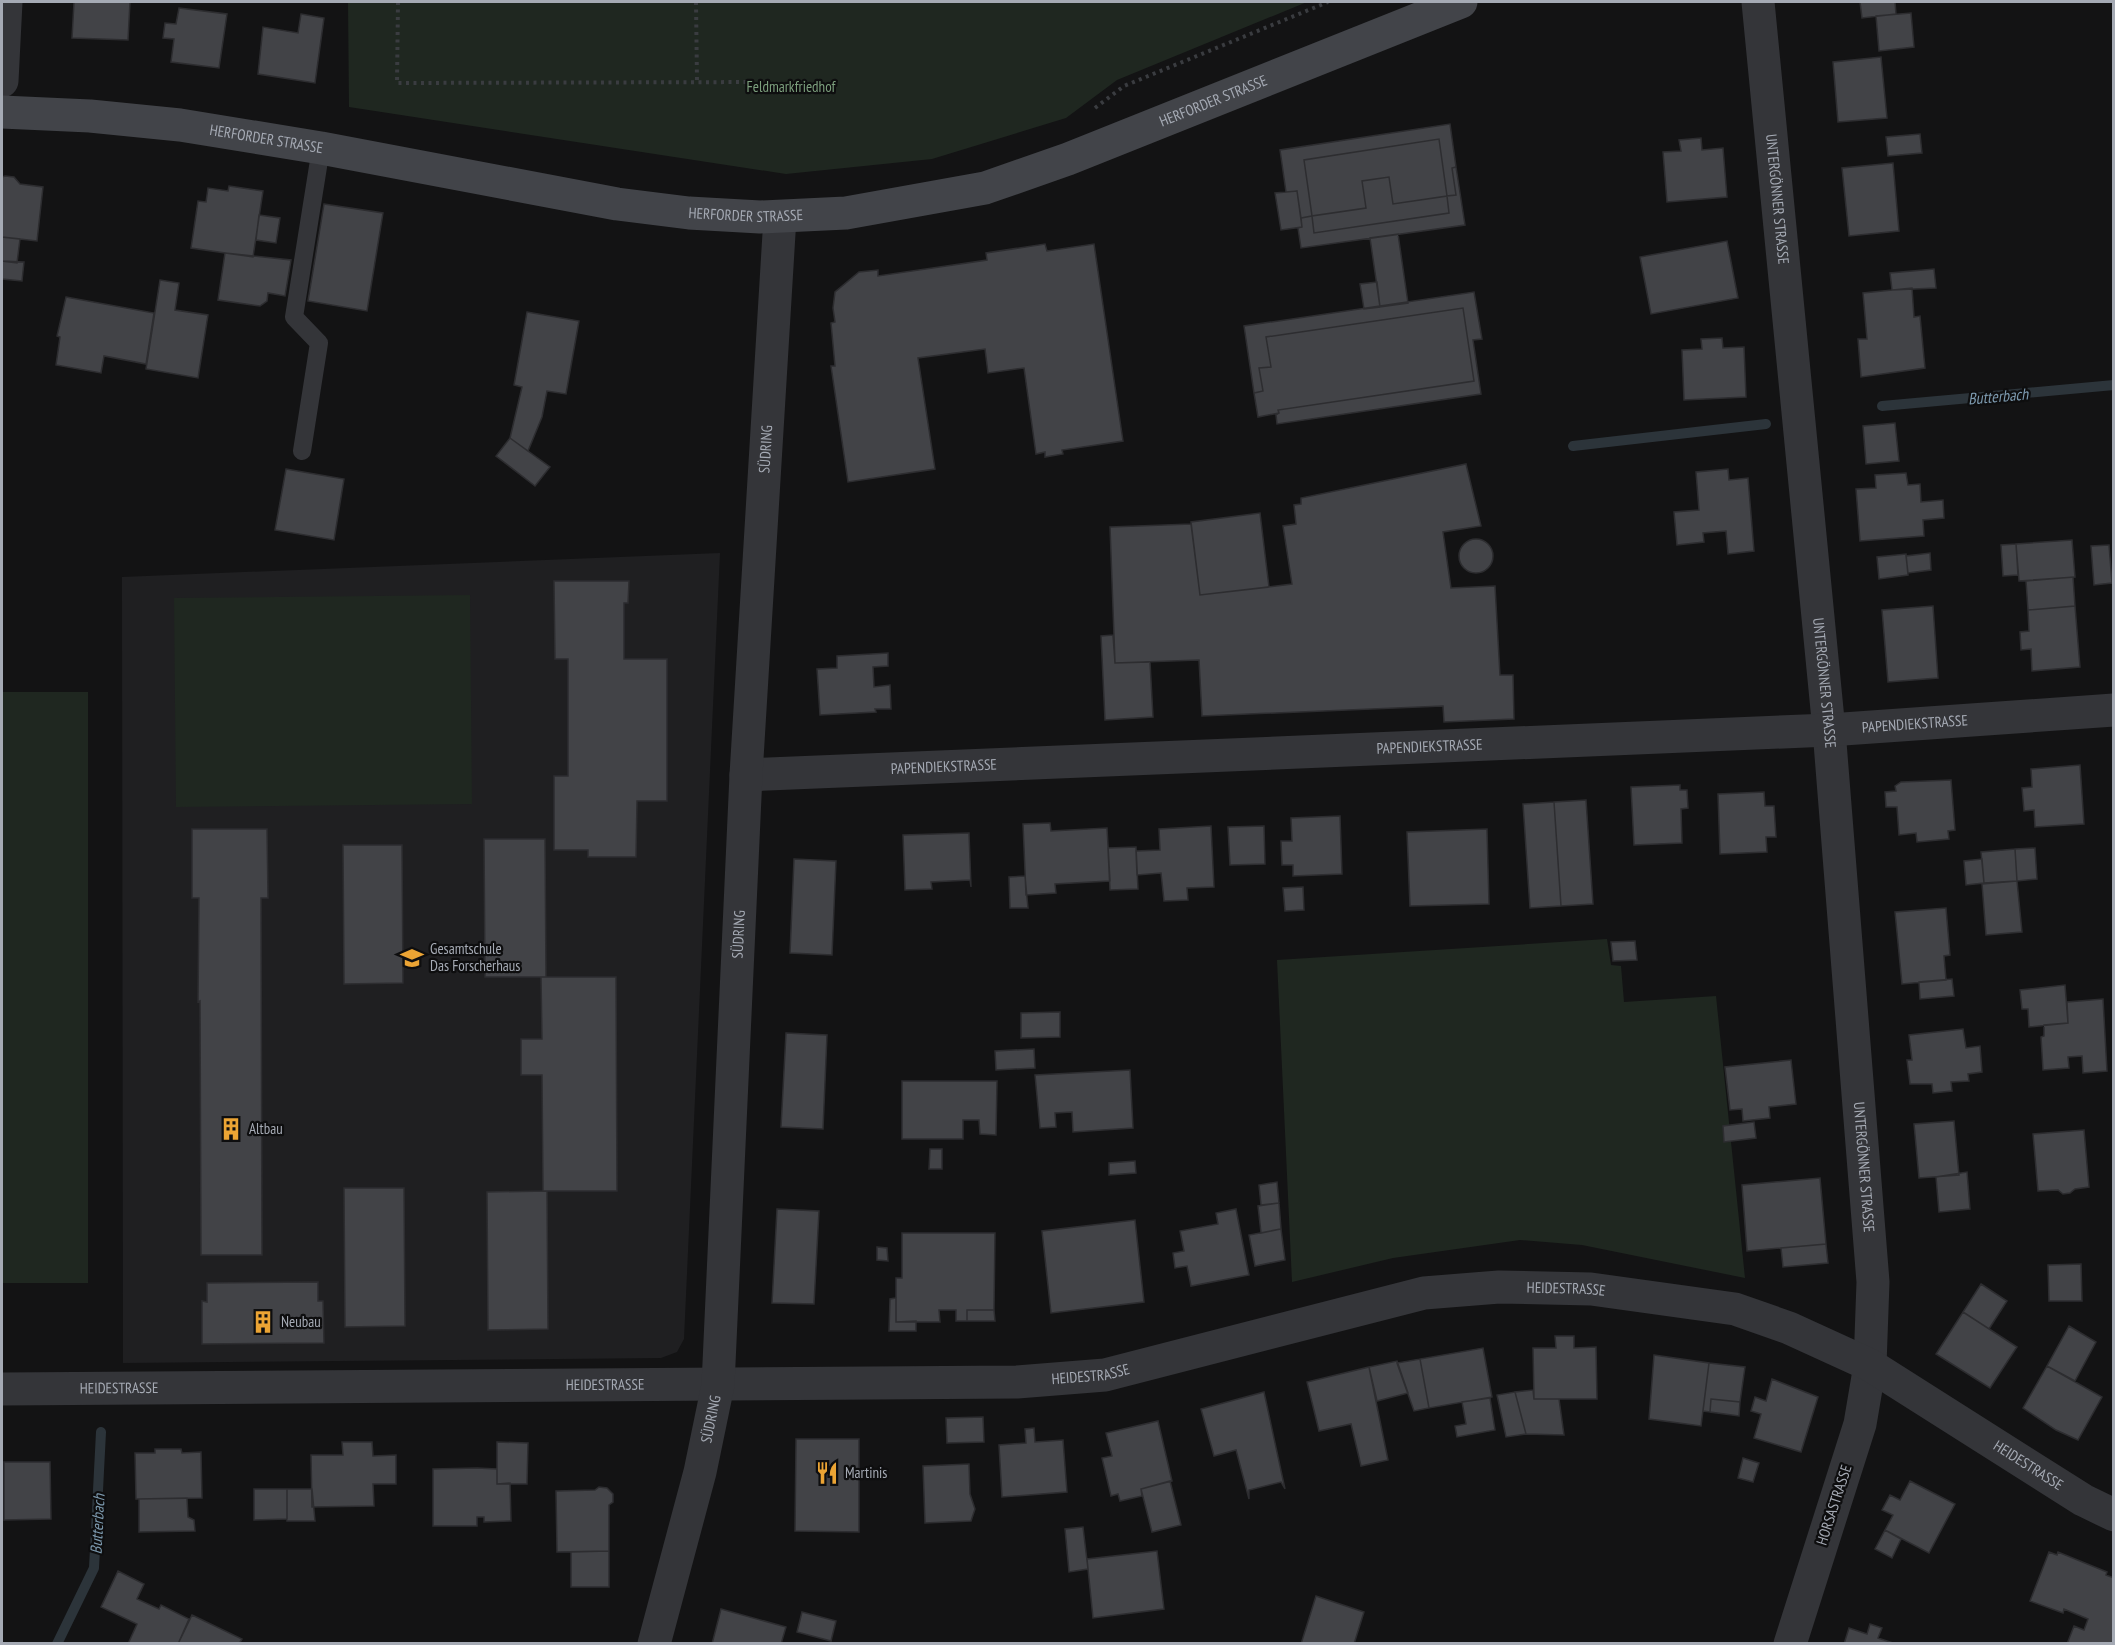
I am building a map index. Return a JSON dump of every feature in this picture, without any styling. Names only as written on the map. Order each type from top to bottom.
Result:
[{"type":"main road","name":"HERFORDER STRASSE","points":[[2,112],[90,116],[180,125],[321,148],[617,204],[689,213],[780,217],[846,213],[985,188],[1068,159],[1461,2]]},
{"type":"street","points":[[2,81],[6,2]]},
{"type":"street","name":"UNTERGÖNNER STRASSE","points":[[1758,2],[1830,730],[1873,1282],[1870,1365]]},
{"type":"street","name":"SÜDRING","points":[[654,1644],[700,1472],[718,1384],[746,775],[780,217]]},
{"type":"street","name":"PAPENDIEKSTRASSE","points":[[746,775],[1830,730],[2114,710]]},
{"type":"street","name":"HEIDESTRASSE","points":[[2,1389],[1017,1382],[1105,1375],[1424,1293],[1499,1287],[1591,1289],[1736,1309],[1789,1328],[1870,1365],[2083,1500],[2114,1515]]},
{"type":"street","name":"HORSASTRASSE","points":[[1790,1644],[1860,1424],[1870,1365]]},
{"type":"lane","points":[[302,451],[319,343],[294,317],[321,148]]},
{"type":"path","points":[[398,2],[397,83],[768,82]]},
{"type":"path","points":[[696,2],[696,81]]},
{"type":"path","points":[[1089,112],[1124,86],[1328,2]]},
{"type":"shaded area","name":"Gesamtschule Das Forscherhaus","points":[[720,553],[684,1339],[677,1352],[661,1358],[123,1363],[122,577]]},
{"type":"green space","name":"Feldmarkfriedhof","points":[[348,2],[1307,2],[1117,80],[1066,118],[932,159],[786,174],[349,107]]},
{"type":"green space","points":[[470,595],[472,804],[176,807],[174,598]]},
{"type":"green space","points":[[2,692],[88,692],[88,1283],[2,1283]]},
{"type":"green space","points":[[1607,939],[1611,965],[1621,966],[1624,1002],[1716,996],[1745,1278],[1582,1245],[1520,1240],[1393,1258],[1292,1282],[1277,960]]},
{"type":"building","points":[[74,2],[130,2],[128,40],[72,38]]},
{"type":"building","points":[[1860,2],[1895,2],[1896,14],[1862,18]]},
{"type":"building","points":[[179,8],[227,14],[219,68],[171,62],[174,39],[163,38],[165,23],[176,24]]},
{"type":"building","points":[[1911,13],[1914,47],[1879,51],[1876,16]]},
{"type":"building","points":[[301,14],[324,18],[315,83],[258,74],[263,27],[298,33]]},
{"type":"building","points":[[1881,57],[1887,118],[1838,122],[1833,62]]},
{"type":"building","points":[[1450,124],[1456,167],[1452,168],[1456,195],[1447,196],[1439,139],[1304,160],[1312,216],[1301,218],[1297,191],[1286,192],[1280,150]]},
{"type":"building","points":[[1920,134],[1922,153],[1888,156],[1886,137]]},
{"type":"building","points":[[1701,138],[1702,150],[1723,148],[1727,197],[1667,202],[1663,152],[1681,151],[1679,140]]},
{"type":"building","points":[[1439,139],[1447,196],[1393,204],[1389,177],[1362,181],[1366,208],[1312,216],[1304,160]]},
{"type":"building","points":[[1893,163],[1899,231],[1849,236],[1842,168]]},
{"type":"building","points":[[1456,167],[1465,225],[1301,248],[1298,228],[1302,227],[1301,218],[1312,216],[1314,233],[1449,213],[1447,196],[1456,195],[1452,168]]},
{"type":"building","points":[[2,177],[14,177],[20,184],[43,187],[37,241],[2,237]]},
{"type":"building","points":[[1389,177],[1393,204],[1447,196],[1449,213],[1314,233],[1312,216],[1366,208],[1362,181]]},
{"type":"building","points":[[229,186],[263,191],[253,257],[191,248],[198,201],[206,202],[208,188],[228,191]]},
{"type":"building","points":[[1297,191],[1302,227],[1281,230],[1275,193]]},
{"type":"building","points":[[324,204],[383,213],[367,311],[308,301]]},
{"type":"building","points":[[259,215],[280,218],[276,243],[256,240]]},
{"type":"building","points":[[1398,234],[1408,303],[1380,307],[1370,238]]},
{"type":"building","points":[[2,237],[20,239],[17,263],[2,261]]},
{"type":"building","points":[[1727,241],[1738,298],[1651,314],[1640,257]]},
{"type":"building","points":[[1045,244],[1047,251],[1094,244],[1123,441],[1062,450],[1063,454],[1045,457],[1045,452],[1036,454],[1024,368],[988,373],[985,349],[918,358],[935,469],[848,482],[831,366],[835,366],[831,323],[835,322],[833,308],[835,292],[859,272],[878,270],[878,276],[987,260],[986,253]]},
{"type":"building","points":[[225,253],[291,260],[285,296],[268,293],[267,301],[260,306],[218,300]]},
{"type":"building","points":[[2,261],[24,262],[22,281],[2,279]]},
{"type":"building","points":[[1934,269],[1936,288],[1892,290],[1890,273]]},
{"type":"building","points":[[160,280],[179,283],[175,310],[208,315],[198,378],[146,369]]},
{"type":"building","points":[[1377,282],[1380,307],[1364,309],[1360,284]]},
{"type":"building","points":[[1912,288],[1914,317],[1920,316],[1925,368],[1861,377],[1858,339],[1867,339],[1863,293]]},
{"type":"building","points":[[1474,292],[1482,339],[1473,340],[1481,394],[1277,424],[1278,410],[1474,381],[1463,308],[1266,337],[1271,367],[1259,368],[1263,391],[1254,393],[1244,326]]},
{"type":"building","points":[[66,297],[154,313],[146,364],[104,356],[101,373],[56,365],[60,337],[57,336]]},
{"type":"building","points":[[1463,308],[1474,381],[1278,410],[1279,413],[1258,417],[1254,393],[1263,391],[1259,368],[1271,367],[1266,337]]},
{"type":"building","points":[[527,312],[579,321],[566,394],[547,391],[542,417],[528,451],[510,438],[522,387],[514,385]]},
{"type":"building","points":[[1722,338],[1723,348],[1744,347],[1746,397],[1684,400],[1682,350],[1702,349],[1701,339]]},
{"type":"building","points":[[1895,423],[1899,461],[1866,464],[1863,426]]},
{"type":"building","points":[[510,438],[550,467],[535,486],[496,456]]},
{"type":"building","points":[[1466,464],[1481,526],[1443,532],[1451,588],[1495,586],[1500,675],[1513,675],[1514,719],[1444,722],[1443,706],[1202,716],[1199,660],[1115,663],[1110,527],[1191,524],[1200,595],[1292,584],[1283,526],[1296,524],[1294,505],[1301,504],[1301,498]]},
{"type":"building","points":[[286,469],[344,479],[334,540],[275,530]]},
{"type":"building","points":[[1728,469],[1729,480],[1748,478],[1754,551],[1728,554],[1726,531],[1703,533],[1704,542],[1677,545],[1674,512],[1699,510],[1696,472]]},
{"type":"building","points":[[1906,473],[1908,485],[1920,484],[1921,502],[1943,500],[1944,518],[1923,520],[1924,536],[1860,541],[1856,489],[1876,488],[1875,475]]},
{"type":"building","points":[[1260,513],[1269,587],[1200,595],[1191,522]]},
{"type":"building","points":[[1476,539],[1488,544],[1493,556],[1488,568],[1476,573],[1464,568],[1459,556],[1464,544]]},
{"type":"building","points":[[2072,540],[2075,577],[2019,581],[2016,544]]},
{"type":"building","points":[[2016,544],[2018,575],[2003,576],[2001,545]]},
{"type":"building","points":[[2109,545],[2112,583],[2094,585],[2091,546]]},
{"type":"building","points":[[1930,553],[1931,570],[1908,573],[1906,556]]},
{"type":"building","points":[[1906,554],[1908,575],[1879,579],[1877,557]]},
{"type":"building","points":[[2073,577],[2075,606],[2028,610],[2026,581]]},
{"type":"building","points":[[554,581],[629,581],[628,603],[624,603],[624,659],[667,659],[667,801],[637,801],[636,857],[588,857],[588,850],[554,850],[554,776],[568,776],[568,659],[555,659]]},
{"type":"building","points":[[1933,606],[1938,678],[1888,682],[1882,610]]},
{"type":"building","points":[[2075,606],[2080,667],[2032,671],[2031,649],[2021,650],[2020,632],[2029,631],[2028,610]]},
{"type":"building","points":[[1113,635],[1115,663],[1150,662],[1153,717],[1105,720],[1101,636]]},
{"type":"building","points":[[888,653],[888,666],[873,667],[874,687],[890,685],[891,709],[820,715],[817,669],[837,668],[837,656]]},
{"type":"building","points":[[2080,765],[2084,824],[2035,827],[2034,810],[2024,811],[2022,788],[2032,787],[2031,769]]},
{"type":"building","points":[[1951,780],[1955,830],[1948,831],[1949,839],[1917,842],[1916,833],[1899,835],[1897,807],[1886,807],[1885,792],[1896,791],[1895,786],[1901,782]]},
{"type":"building","points":[[1680,785],[1680,790],[1687,790],[1688,808],[1681,809],[1682,843],[1634,845],[1631,787]]},
{"type":"building","points":[[1764,792],[1765,806],[1774,806],[1776,837],[1766,837],[1767,852],[1720,854],[1718,794]]},
{"type":"building","points":[[1586,800],[1593,904],[1561,906],[1554,802]]},
{"type":"building","points":[[1554,802],[1561,906],[1530,908],[1523,804]]},
{"type":"building","points":[[1340,816],[1342,874],[1293,876],[1293,865],[1282,865],[1281,841],[1292,841],[1291,818]]},
{"type":"building","points":[[1050,823],[1051,831],[1107,828],[1110,881],[1055,884],[1056,893],[1026,895],[1023,824]]},
{"type":"building","points":[[1211,826],[1214,887],[1187,888],[1188,900],[1164,901],[1161,873],[1137,875],[1136,851],[1160,850],[1159,829]]},
{"type":"building","points":[[1264,826],[1265,864],[1230,865],[1228,827]]},
{"type":"building","name":"Altbau","points":[[192,829],[267,829],[268,898],[261,898],[262,1255],[201,1255],[199,898],[192,898]]},
{"type":"building","points":[[1487,829],[1489,904],[1410,906],[1407,832]]},
{"type":"building","points":[[969,833],[971,887],[970,880],[931,882],[932,889],[905,890],[903,835]]},
{"type":"building","points":[[484,839],[545,839],[546,977],[485,977]]},
{"type":"building","points":[[343,845],[402,845],[403,983],[344,984]]},
{"type":"building","points":[[1136,847],[1138,889],[1110,890],[1108,848]]},
{"type":"building","points":[[2035,848],[2037,879],[2017,881],[2015,849]]},
{"type":"building","points":[[2015,849],[2017,881],[1984,883],[1981,852]]},
{"type":"building","points":[[794,859],[836,861],[832,955],[790,953]]},
{"type":"building","points":[[1982,859],[1984,883],[1966,885],[1964,861]]},
{"type":"building","points":[[1025,876],[1028,908],[1010,908],[1009,877]]},
{"type":"building","points":[[2017,881],[2022,932],[1986,935],[1982,884]]},
{"type":"building","points":[[1303,887],[1304,910],[1285,911],[1283,888]]},
{"type":"building","points":[[1946,908],[1950,955],[1944,956],[1946,980],[1902,984],[1895,912]]},
{"type":"building","points":[[1635,941],[1637,960],[1613,961],[1611,942]]},
{"type":"building","points":[[541,977],[616,977],[617,1191],[543,1191],[542,1075],[521,1075],[521,1039],[542,1039]]},
{"type":"building","points":[[1952,979],[1954,996],[1920,999],[1919,982]]},
{"type":"building","points":[[2065,985],[2068,1023],[2029,1027],[2028,1009],[2022,1009],[2020,990]]},
{"type":"building","points":[[2103,999],[2107,1071],[2083,1073],[2082,1056],[2068,1057],[2069,1068],[2043,1070],[2041,1037],[2044,1036],[2044,1025],[2068,1023],[2067,1002]]},
{"type":"building","points":[[1060,1012],[1060,1037],[1021,1038],[1021,1013]]},
{"type":"building","points":[[1963,1029],[1966,1048],[1980,1046],[1982,1072],[1968,1074],[1969,1081],[1951,1082],[1952,1091],[1933,1093],[1932,1084],[1910,1084],[1907,1060],[1912,1060],[1909,1035]]},
{"type":"building","points":[[786,1033],[827,1035],[823,1129],[781,1127]]},
{"type":"building","points":[[1034,1049],[1035,1068],[996,1070],[995,1051]]},
{"type":"building","points":[[1791,1060],[1796,1104],[1769,1107],[1770,1118],[1743,1121],[1742,1109],[1730,1110],[1725,1067]]},
{"type":"building","points":[[1130,1070],[1133,1128],[1073,1132],[1072,1112],[1055,1113],[1056,1127],[1040,1128],[1035,1075]]},
{"type":"building","points":[[902,1081],[997,1081],[996,1135],[980,1134],[979,1120],[963,1120],[963,1139],[902,1139]]},
{"type":"building","points":[[1954,1121],[1959,1175],[1919,1178],[1914,1124]]},
{"type":"building","points":[[1754,1122],[1756,1138],[1724,1142],[1723,1126]]},
{"type":"building","points":[[2084,1130],[2089,1187],[2063,1194],[2058,1190],[2038,1191],[2033,1134]]},
{"type":"building","points":[[930,1149],[942,1149],[942,1169],[929,1169]]},
{"type":"building","points":[[1135,1161],[1136,1173],[1109,1175],[1109,1163]]},
{"type":"building","points":[[1967,1172],[1970,1209],[1939,1212],[1936,1177]]},
{"type":"building","points":[[1820,1178],[1826,1244],[1747,1251],[1742,1185]]},
{"type":"building","points":[[1277,1182],[1279,1203],[1261,1205],[1259,1185]]},
{"type":"building","points":[[344,1188],[404,1188],[405,1326],[345,1327]]},
{"type":"building","points":[[547,1191],[548,1329],[488,1330],[487,1192]]},
{"type":"building","points":[[1279,1203],[1281,1229],[1261,1233],[1258,1206]]},
{"type":"building","points":[[777,1209],[819,1211],[814,1304],[772,1303]]},
{"type":"building","points":[[1236,1209],[1249,1275],[1191,1286],[1187,1266],[1175,1268],[1173,1253],[1184,1251],[1180,1231],[1218,1224],[1216,1213]]},
{"type":"building","points":[[1135,1220],[1144,1302],[1051,1313],[1042,1231]]},
{"type":"building","points":[[1281,1229],[1285,1260],[1255,1266],[1249,1235]]},
{"type":"building","points":[[902,1233],[995,1233],[994,1310],[967,1310],[967,1321],[956,1321],[956,1310],[939,1310],[940,1322],[896,1322],[896,1278],[902,1278]]},
{"type":"building","points":[[1826,1244],[1828,1263],[1783,1267],[1781,1248]]},
{"type":"building","points":[[877,1247],[887,1248],[888,1261],[877,1260]]},
{"type":"building","points":[[2081,1264],[2082,1301],[2049,1301],[2048,1265]]},
{"type":"building","name":"Neubau","points":[[318,1282],[318,1301],[323,1301],[324,1343],[202,1344],[202,1301],[207,1302],[207,1283]]},
{"type":"building","points":[[1981,1284],[2007,1301],[1989,1329],[1963,1312]]},
{"type":"building","points":[[896,1298],[896,1322],[916,1321],[916,1331],[889,1331],[890,1299]]},
{"type":"building","points":[[967,1310],[994,1310],[995,1321],[967,1321]]},
{"type":"building","points":[[1963,1312],[2017,1347],[1990,1388],[1936,1354]]},
{"type":"building","points":[[2069,1326],[2096,1342],[2075,1381],[2047,1366]]},
{"type":"building","points":[[1555,1336],[1574,1336],[1574,1348],[1596,1347],[1597,1399],[1534,1399],[1533,1348],[1556,1348]]},
{"type":"building","points":[[1483,1348],[1492,1397],[1429,1408],[1420,1359]]},
{"type":"building","points":[[1654,1355],[1709,1363],[1701,1426],[1649,1419]]},
{"type":"building","points":[[1420,1359],[1429,1408],[1414,1411],[1397,1363]]},
{"type":"building","points":[[1397,1361],[1408,1393],[1377,1401],[1369,1367]]},
{"type":"building","points":[[1709,1363],[1745,1367],[1740,1402],[1711,1399],[1710,1412],[1703,1411]]},
{"type":"building","points":[[2047,1366],[2102,1397],[2078,1440],[2056,1430],[2023,1408]]},
{"type":"building","points":[[1369,1367],[1388,1460],[1361,1466],[1351,1424],[1319,1431],[1307,1382]]},
{"type":"building","points":[[1772,1379],[1818,1397],[1801,1452],[1754,1438],[1761,1414],[1751,1411],[1755,1397],[1766,1401]]},
{"type":"building","points":[[1533,1390],[1534,1399],[1559,1399],[1564,1435],[1526,1434],[1515,1392]]},
{"type":"building","points":[[1264,1392],[1285,1489],[1281,1482],[1249,1490],[1249,1499],[1236,1450],[1214,1456],[1201,1409]]},
{"type":"building","points":[[1515,1392],[1526,1434],[1506,1437],[1497,1395]]},
{"type":"building","points":[[1490,1398],[1495,1430],[1457,1437],[1455,1426],[1466,1424],[1462,1402]]},
{"type":"building","points":[[1711,1399],[1740,1402],[1739,1416],[1710,1412]]},
{"type":"building","points":[[983,1417],[984,1442],[947,1443],[946,1418]]},
{"type":"building","points":[[1158,1421],[1172,1481],[1141,1489],[1142,1496],[1120,1501],[1118,1494],[1111,1496],[1102,1458],[1112,1456],[1106,1433]]},
{"type":"building","points":[[1034,1428],[1035,1442],[1063,1440],[1067,1492],[1002,1497],[999,1445],[1026,1443],[1025,1429]]},
{"type":"building","name":"Martinis","points":[[796,1439],[859,1439],[859,1532],[795,1531]]},
{"type":"building","points":[[342,1442],[372,1442],[373,1456],[396,1455],[396,1484],[373,1484],[374,1506],[312,1507],[311,1455],[343,1455]]},
{"type":"building","points":[[497,1442],[528,1443],[527,1484],[497,1484]]},
{"type":"building","points":[[155,1449],[181,1449],[182,1453],[201,1452],[202,1498],[136,1499],[135,1453],[155,1453]]},
{"type":"building","points":[[1743,1458],[1759,1463],[1753,1482],[1738,1478]]},
{"type":"building","points":[[4,1462],[50,1462],[51,1519],[4,1520]]},
{"type":"building","points":[[969,1464],[970,1494],[975,1509],[971,1521],[925,1523],[923,1466]]},
{"type":"building","points":[[433,1469],[497,1469],[497,1484],[510,1483],[511,1521],[484,1522],[484,1517],[477,1517],[477,1526],[433,1526]]},
{"type":"building","points":[[1170,1481],[1181,1525],[1152,1532],[1141,1489]]},
{"type":"building","points":[[1910,1481],[1955,1504],[1929,1553],[1885,1530],[1893,1515],[1882,1510],[1890,1495],[1900,1500]]},
{"type":"building","points":[[599,1487],[607,1488],[613,1494],[613,1502],[609,1505],[609,1551],[557,1552],[556,1491],[595,1490]]},
{"type":"building","points":[[254,1489],[287,1489],[287,1519],[254,1520]]},
{"type":"building","points":[[287,1489],[312,1489],[315,1521],[287,1521]]},
{"type":"building","points":[[187,1498],[188,1517],[194,1520],[195,1531],[139,1532],[139,1499]]},
{"type":"building","points":[[1083,1527],[1088,1569],[1069,1572],[1065,1529]]},
{"type":"building","points":[[1885,1530],[1901,1539],[1892,1558],[1875,1549]]},
{"type":"building","points":[[609,1551],[609,1587],[571,1587],[571,1552]]},
{"type":"building","points":[[1157,1551],[1164,1609],[1093,1618],[1087,1559]]},
{"type":"building","points":[[2049,1552],[2057,1555],[2058,1552],[2107,1572],[2106,1575],[2114,1578],[2114,1644],[2067,1644],[2074,1626],[2084,1630],[2088,1619],[2064,1609],[2063,1613],[2030,1601]]},
{"type":"building","points":[[118,1571],[144,1584],[137,1599],[159,1609],[161,1605],[189,1619],[178,1644],[128,1644],[137,1624],[101,1607]]},
{"type":"building","points":[[1316,1596],[1364,1612],[1354,1644],[1301,1644]]},
{"type":"building","points":[[721,1609],[786,1627],[781,1644],[712,1644]]},
{"type":"building","points":[[802,1612],[836,1621],[831,1641],[797,1632]]},
{"type":"building","points":[[192,1615],[242,1639],[239,1644],[178,1644]]},
{"type":"building","points":[[1870,1624],[1882,1628],[1878,1638],[1896,1644],[1844,1644],[1849,1628],[1867,1634]]},
{"type":"waterway","name":"Butterbach","points":[[1882,406],[2114,385]]},
{"type":"waterway","name":"Butterbach","points":[[1573,446],[1766,424]]},
{"type":"waterway","name":"Butterbach","points":[[57,1644],[94,1568],[101,1432]]},
{"type":"place","name":"Gesamtschule Das Forscherhaus","points":[[412,958]]},
{"type":"place","name":"Altbau","points":[[231,1129]]},
{"type":"place","name":"Neubau","points":[[263,1322]]},
{"type":"place","name":"Martinis","points":[[827,1473]]}]
